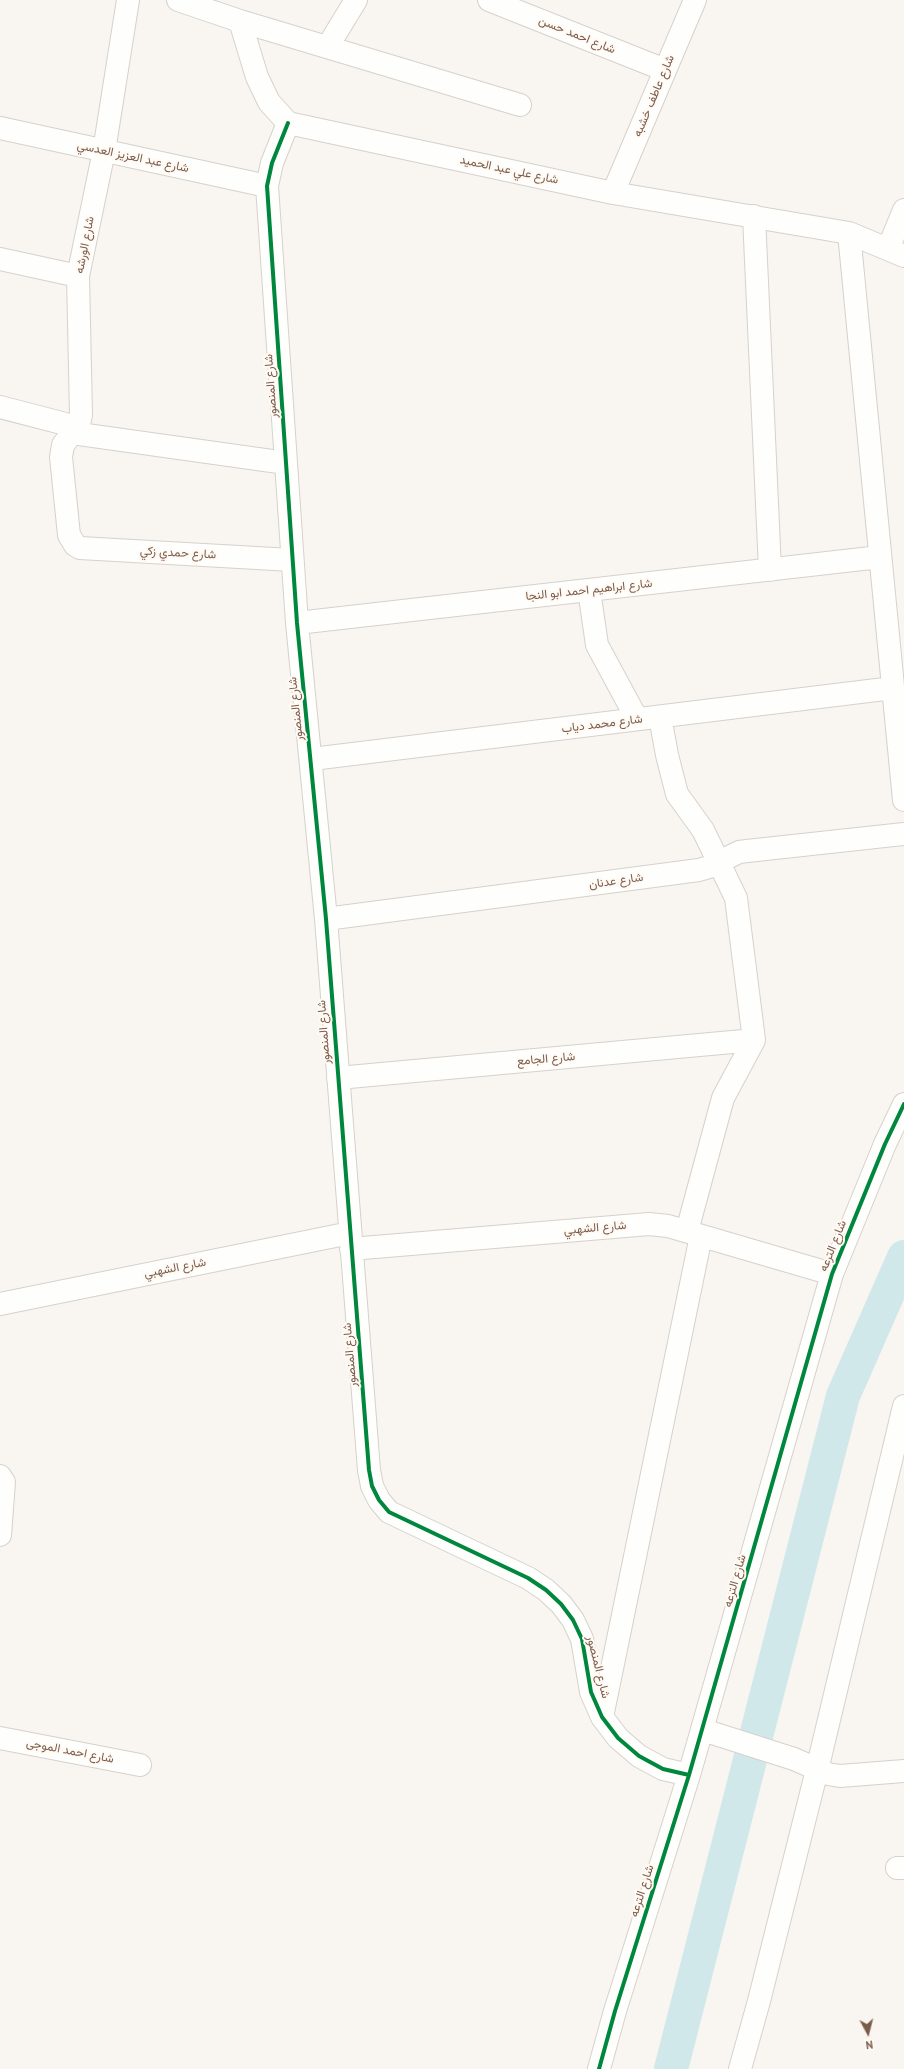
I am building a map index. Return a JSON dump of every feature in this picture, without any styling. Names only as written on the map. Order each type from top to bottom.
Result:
[{"type":"street","name":"شارع الورشه","points":[[70,535],[61,457],[63,445],[74,430],[81,411],[78,276],[104,151],[128,0]]},
{"type":"street","points":[[178,0],[240,21],[328,46],[520,105]]},
{"type":"street","points":[[328,46],[356,0]]},
{"type":"street","name":"شارع احمد حسن","points":[[489,0],[665,70]]},
{"type":"street","name":"شارع عاطف خشبه","points":[[613,193],[695,0]]},
{"type":"street","points":[[240,21],[257,78],[269,102],[288,123]]},
{"type":"street","name":"شارع المنصور","points":[[288,123],[272,163],[267,186],[297,623],[312,759],[326,919],[369,1470],[372,1486],[379,1500],[389,1512],[528,1578],[561,1604],[573,1620],[582,1639],[591,1692],[602,1717],[618,1738],[639,1756],[663,1768],[690,1775]]},
{"type":"street","name":"شارع علي عبد الحميد","points":[[288,123],[613,193],[849,233],[896,253]]},
{"type":"street","name":"شارع عبد العزيز العدسي","points":[[0,128],[267,186]]},
{"type":"street","points":[[896,253],[904,210]]},
{"type":"street","points":[[754,216],[770,570]]},
{"type":"street","points":[[849,233],[904,800]]},
{"type":"street","points":[[0,259],[78,276]]},
{"type":"street","points":[[0,407],[74,430],[286,463]]},
{"type":"street","name":"شارع حمدي زكي","points":[[70,535],[74,545],[80,548],[292,560]]},
{"type":"street","name":"شارع ابراهيم احمد ابو النجا","points":[[297,623],[880,557]]},
{"type":"street","points":[[589,590],[597,644],[637,719]]},
{"type":"street","name":"شارع محمد دياب","points":[[312,759],[893,688]]},
{"type":"street","points":[[602,1717],[694,1233],[722,1098],[754,1040],[736,898],[702,830],[677,794],[667,755],[660,716]]},
{"type":"street","name":"شارع عدنان","points":[[326,919],[699,870],[739,852],[904,834]]},
{"type":"street","name":"شارع الجامع","points":[[338,1078],[754,1040]]},
{"type":"street","name":"شارع الترعه","points":[[599,2069],[615,2011],[690,1775],[832,1274],[885,1144],[904,1104]]},
{"type":"street","name":"شارع الشهبي","points":[[0,1304],[351,1241],[629,1225],[668,1226],[832,1274]]},
{"type":"street","points":[[740,2069],[761,1994],[817,1770],[904,1406]]},
{"type":"street","points":[[0,1476],[4,1482],[0,1535]]},
{"type":"street","points":[[703,1730],[794,1759],[817,1770],[840,1776],[904,1771]]},
{"type":"street","name":"شارع احمد الموجى","points":[[0,1738],[140,1765]]},
{"type":"waterway","points":[[671,2069],[843,1396],[904,1257]]},
{"type":"cycle path","points":[[288,123],[272,163],[267,186],[297,623],[326,919],[369,1470],[372,1486],[379,1500],[389,1512],[528,1578],[546,1590],[561,1604],[573,1620],[582,1639],[591,1692],[602,1717],[618,1738],[639,1756],[663,1769],[689,1775]]},
{"type":"cycle path","points":[[599,2069],[615,2011],[689,1775],[832,1274],[885,1144],[904,1104]]}]
